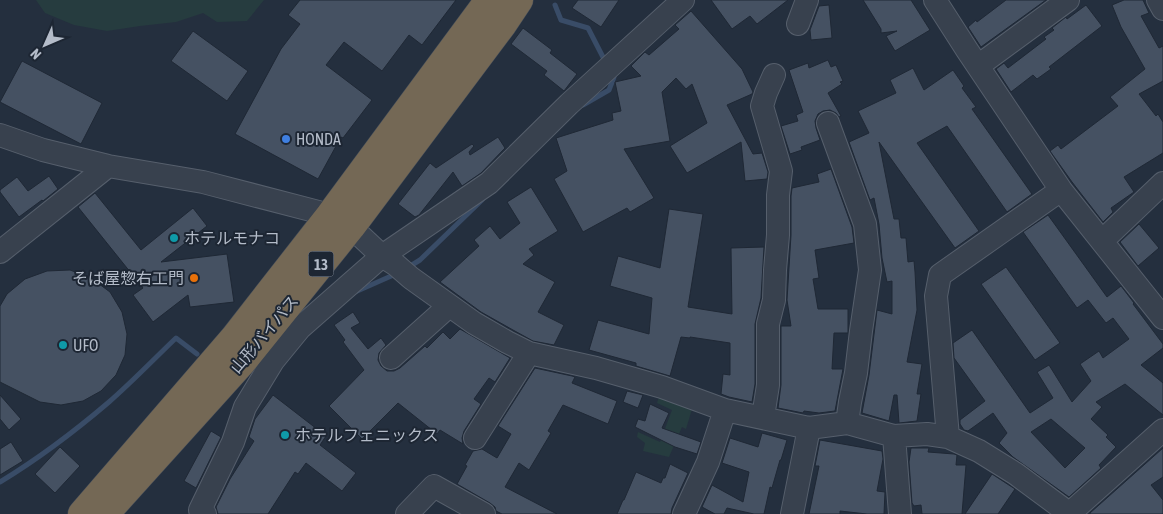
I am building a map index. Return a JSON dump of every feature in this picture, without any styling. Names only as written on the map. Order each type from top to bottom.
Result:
[{"type":"highway","name":"山形バイパス","points":[[105,514],[243,361],[341,221],[489,0]]},
{"type":"highway","name":"山形バイパス","points":[[82,514],[234,338],[341,221],[503,24],[519,0]]},
{"type":"street","points":[[200,513],[233,442],[245,407],[273,361],[300,328],[396,266],[489,183],[569,104],[682,0]]},
{"type":"street","points":[[798,24],[807,0]]},
{"type":"street","points":[[935,0],[1061,190],[1163,318]]},
{"type":"street","points":[[978,66],[1068,0]]},
{"type":"street","points":[[1158,0],[1163,9]]},
{"type":"street","points":[[763,417],[768,385],[768,324],[774,300],[778,235],[778,195],[781,171],[762,106],[774,75]]},
{"type":"street","points":[[828,123],[865,224],[870,270],[848,423]]},
{"type":"street","points":[[0,135],[43,150],[108,166],[203,182],[341,221],[396,266],[474,323],[529,353],[596,368],[662,387],[725,410],[809,428],[848,423],[894,436],[927,434],[948,437],[978,451],[1016,474],[1070,514],[1163,430]]},
{"type":"street","points":[[0,252],[108,166]]},
{"type":"street","points":[[1102,241],[1163,183]]},
{"type":"street","points":[[948,437],[936,296],[940,275],[1061,190]]},
{"type":"street","points":[[392,358],[450,306]]},
{"type":"street","points":[[475,438],[529,353]]},
{"type":"street","points":[[684,514],[708,462],[725,410]]},
{"type":"street","points":[[792,514],[809,428]]},
{"type":"street","points":[[894,436],[900,514]]},
{"type":"street","points":[[407,514],[434,486],[484,514]]},
{"type":"green space","points":[[36,0],[264,0],[247,21],[217,22],[203,13],[176,22],[107,31],[74,25],[45,13]]},
{"type":"green space","points":[[662,387],[695,399],[686,429],[682,427],[669,457],[643,451],[645,443],[637,437],[638,432],[660,442],[672,410],[657,403]]},
{"type":"building","points":[[300,0],[456,0],[422,45],[409,35],[382,71],[344,42],[326,65],[372,100],[343,138],[341,137],[318,179],[235,134],[281,49],[300,24],[288,15]]},
{"type":"building","points":[[578,0],[619,0],[601,27],[572,8]]},
{"type":"building","points":[[711,0],[788,0],[757,24],[750,16],[732,29]]},
{"type":"building","points":[[863,0],[911,0],[930,30],[895,51],[886,36],[897,31],[881,33],[881,29]]},
{"type":"building","points":[[1006,0],[1046,0],[981,47],[968,27]]},
{"type":"building","points":[[1124,0],[1143,0],[1149,13],[1141,16],[1159,48],[1163,46],[1163,81],[1139,94],[1163,122],[1163,153],[1124,177],[1134,192],[1111,208],[1113,212],[1103,222],[1050,151],[1058,145],[1061,149],[1118,106],[1110,97],[1145,69],[1121,27],[1112,5]]},
{"type":"building","points":[[829,5],[832,38],[811,40],[810,30],[819,6]]},
{"type":"building","points":[[1086,5],[1102,26],[1049,67],[1051,69],[1037,79],[1033,75],[1011,92],[996,69],[1004,63],[1008,68],[1046,39],[1044,37],[1054,30],[1052,28]]},
{"type":"building","points":[[691,11],[742,69],[753,92],[727,105],[753,154],[762,153],[768,172],[767,179],[745,181],[741,142],[687,173],[670,146],[707,123],[692,84],[686,89],[676,78],[662,92],[670,141],[624,149],[654,198],[630,212],[627,208],[583,232],[554,179],[567,171],[556,138],[613,120],[612,113],[621,111],[615,82],[641,76],[631,66],[645,52],[649,55],[679,29],[675,25]]},
{"type":"building","points":[[523,28],[552,50],[550,53],[577,74],[564,91],[544,75],[547,71],[511,44]]},
{"type":"building","points":[[193,31],[248,71],[227,101],[171,61]]},
{"type":"building","points":[[828,60],[831,67],[836,65],[843,81],[840,82],[842,84],[828,93],[841,116],[839,117],[830,110],[818,114],[815,121],[820,140],[801,147],[802,150],[790,154],[781,126],[798,121],[796,115],[803,112],[789,70],[808,63],[809,68]]},
{"type":"building","points":[[22,61],[102,103],[81,144],[0,102]]},
{"type":"building","points":[[913,68],[924,90],[953,70],[964,86],[962,88],[976,107],[972,109],[1032,194],[1007,212],[947,126],[917,143],[979,231],[955,248],[879,142],[894,219],[899,219],[901,238],[906,238],[908,262],[914,261],[917,310],[907,362],[922,364],[917,394],[921,394],[917,421],[899,423],[897,395],[894,395],[889,421],[862,413],[877,310],[892,314],[892,281],[887,282],[874,198],[870,200],[849,142],[869,133],[858,111],[896,93],[890,80]]},
{"type":"building","points":[[498,137],[505,148],[481,173],[462,186],[453,172],[419,215],[415,217],[398,204],[430,163],[436,168],[472,144],[474,146],[469,152],[470,155]]},
{"type":"building","points":[[831,169],[852,227],[854,243],[815,250],[819,278],[813,279],[818,309],[848,309],[848,333],[834,333],[832,369],[843,369],[835,411],[819,413],[804,411],[803,413],[778,408],[781,385],[781,326],[791,326],[787,300],[791,196],[792,188],[819,182],[817,174]]},
{"type":"building","points":[[49,176],[58,189],[19,217],[0,192],[17,177],[28,191]]},
{"type":"building","points":[[531,187],[558,231],[529,249],[534,255],[523,264],[555,282],[538,312],[564,325],[554,345],[533,341],[513,330],[481,312],[440,282],[479,246],[474,240],[490,226],[500,239],[520,223],[507,202]]},
{"type":"building","points":[[95,193],[141,250],[193,208],[207,226],[161,262],[227,254],[234,302],[190,307],[188,295],[153,322],[133,295],[143,288],[78,207]]},
{"type":"building","points":[[669,209],[703,214],[688,307],[732,314],[731,248],[764,247],[761,298],[755,324],[755,384],[752,402],[721,394],[723,374],[730,375],[730,343],[681,337],[670,376],[636,366],[636,363],[589,350],[598,320],[649,334],[652,298],[610,286],[618,256],[660,268]]},
{"type":"building","points":[[1048,215],[1107,297],[1121,286],[1163,344],[1163,348],[1141,365],[1163,383],[1163,415],[1125,384],[1096,402],[1102,407],[1091,419],[1108,435],[1106,437],[1116,447],[1099,465],[1101,468],[1069,497],[1013,457],[999,443],[1007,433],[993,413],[968,431],[964,430],[960,424],[960,420],[985,401],[954,358],[953,343],[972,330],[1030,413],[1053,398],[1037,372],[1049,365],[1072,402],[1091,381],[1080,364],[1099,351],[1103,358],[1129,339],[1113,318],[1106,323],[1088,300],[1077,308],[1023,232]],"holes":[[[1051,419],[1085,448],[1065,468],[1031,432]]]},
{"type":"building","points":[[1139,224],[1159,248],[1138,266],[1120,242]]},
{"type":"building","points":[[1006,267],[1060,343],[1035,360],[981,284]]},
{"type":"building","name":"UFO","points":[[70,270],[91,278],[110,292],[122,312],[127,334],[125,355],[116,375],[101,391],[83,401],[61,405],[40,402],[0,382],[0,306],[7,294],[25,279],[47,271]]},
{"type":"building","points":[[353,312],[360,323],[351,328],[368,349],[381,338],[386,345],[379,353],[378,360],[387,371],[394,371],[400,368],[425,346],[427,348],[443,332],[450,339],[460,329],[510,358],[495,382],[489,378],[474,399],[481,404],[464,431],[463,444],[440,430],[437,434],[398,403],[362,439],[329,406],[364,370],[343,342],[345,340],[334,325]]},
{"type":"building","points":[[535,368],[575,377],[572,383],[617,401],[608,424],[563,405],[548,431],[551,433],[529,470],[519,463],[505,487],[557,514],[502,514],[496,511],[495,507],[490,503],[457,484],[473,451],[482,449],[497,458],[511,434],[498,426]]},
{"type":"building","points":[[627,391],[643,395],[638,408],[623,402]]},
{"type":"building","points":[[0,395],[21,419],[9,430],[0,419]]},
{"type":"building","points":[[273,395],[326,436],[320,445],[356,473],[342,491],[306,463],[298,474],[295,472],[268,514],[218,514],[216,507],[230,479],[254,441],[249,437],[255,419]]},
{"type":"building","points":[[650,404],[669,413],[662,428],[701,442],[697,454],[675,447],[635,427],[638,419],[645,421]]},
{"type":"building","points":[[211,431],[221,437],[196,488],[184,481]]},
{"type":"building","points":[[762,433],[787,440],[772,488],[770,487],[764,514],[754,514],[727,508],[724,514],[715,514],[702,507],[712,485],[743,502],[749,472],[722,463],[730,438],[758,447]]},
{"type":"building","points":[[820,440],[882,451],[883,459],[877,491],[885,492],[884,514],[840,511],[840,514],[809,514],[819,466],[815,466]]},
{"type":"building","points":[[11,442],[23,461],[0,475],[0,449]]},
{"type":"building","points":[[60,447],[80,466],[55,493],[35,474]]},
{"type":"building","points":[[911,448],[929,448],[928,452],[954,454],[957,455],[956,465],[966,465],[962,514],[922,514],[921,505],[914,506],[912,503],[909,462]]},
{"type":"building","points":[[1163,448],[1163,477],[1151,485],[1163,500],[1163,514],[1090,514],[1090,513]]},
{"type":"building","points":[[670,464],[688,473],[671,514],[617,514],[636,472],[661,483]]},
{"type":"building","points":[[992,474],[1015,489],[998,514],[965,514]]},
{"type":"waterway","points":[[555,5],[561,20],[588,28],[606,63]]},
{"type":"waterway","points":[[583,105],[609,90],[614,77],[611,73]]},
{"type":"waterway","points":[[407,268],[420,260],[482,200]]},
{"type":"waterway","points":[[355,292],[398,273]]},
{"type":"waterway","points":[[0,482],[70,434],[96,413],[126,387],[176,338],[197,354]]},
{"type":"place","name":"HONDA","points":[[286,139]]},
{"type":"place","name":"ホテルモナコ","points":[[174,238]]},
{"type":"place","name":"そば屋惣右工門","points":[[194,278]]},
{"type":"place","name":"UFO","points":[[63,345]]},
{"type":"place","name":"ホテルフェニックス","points":[[285,435]]}]
